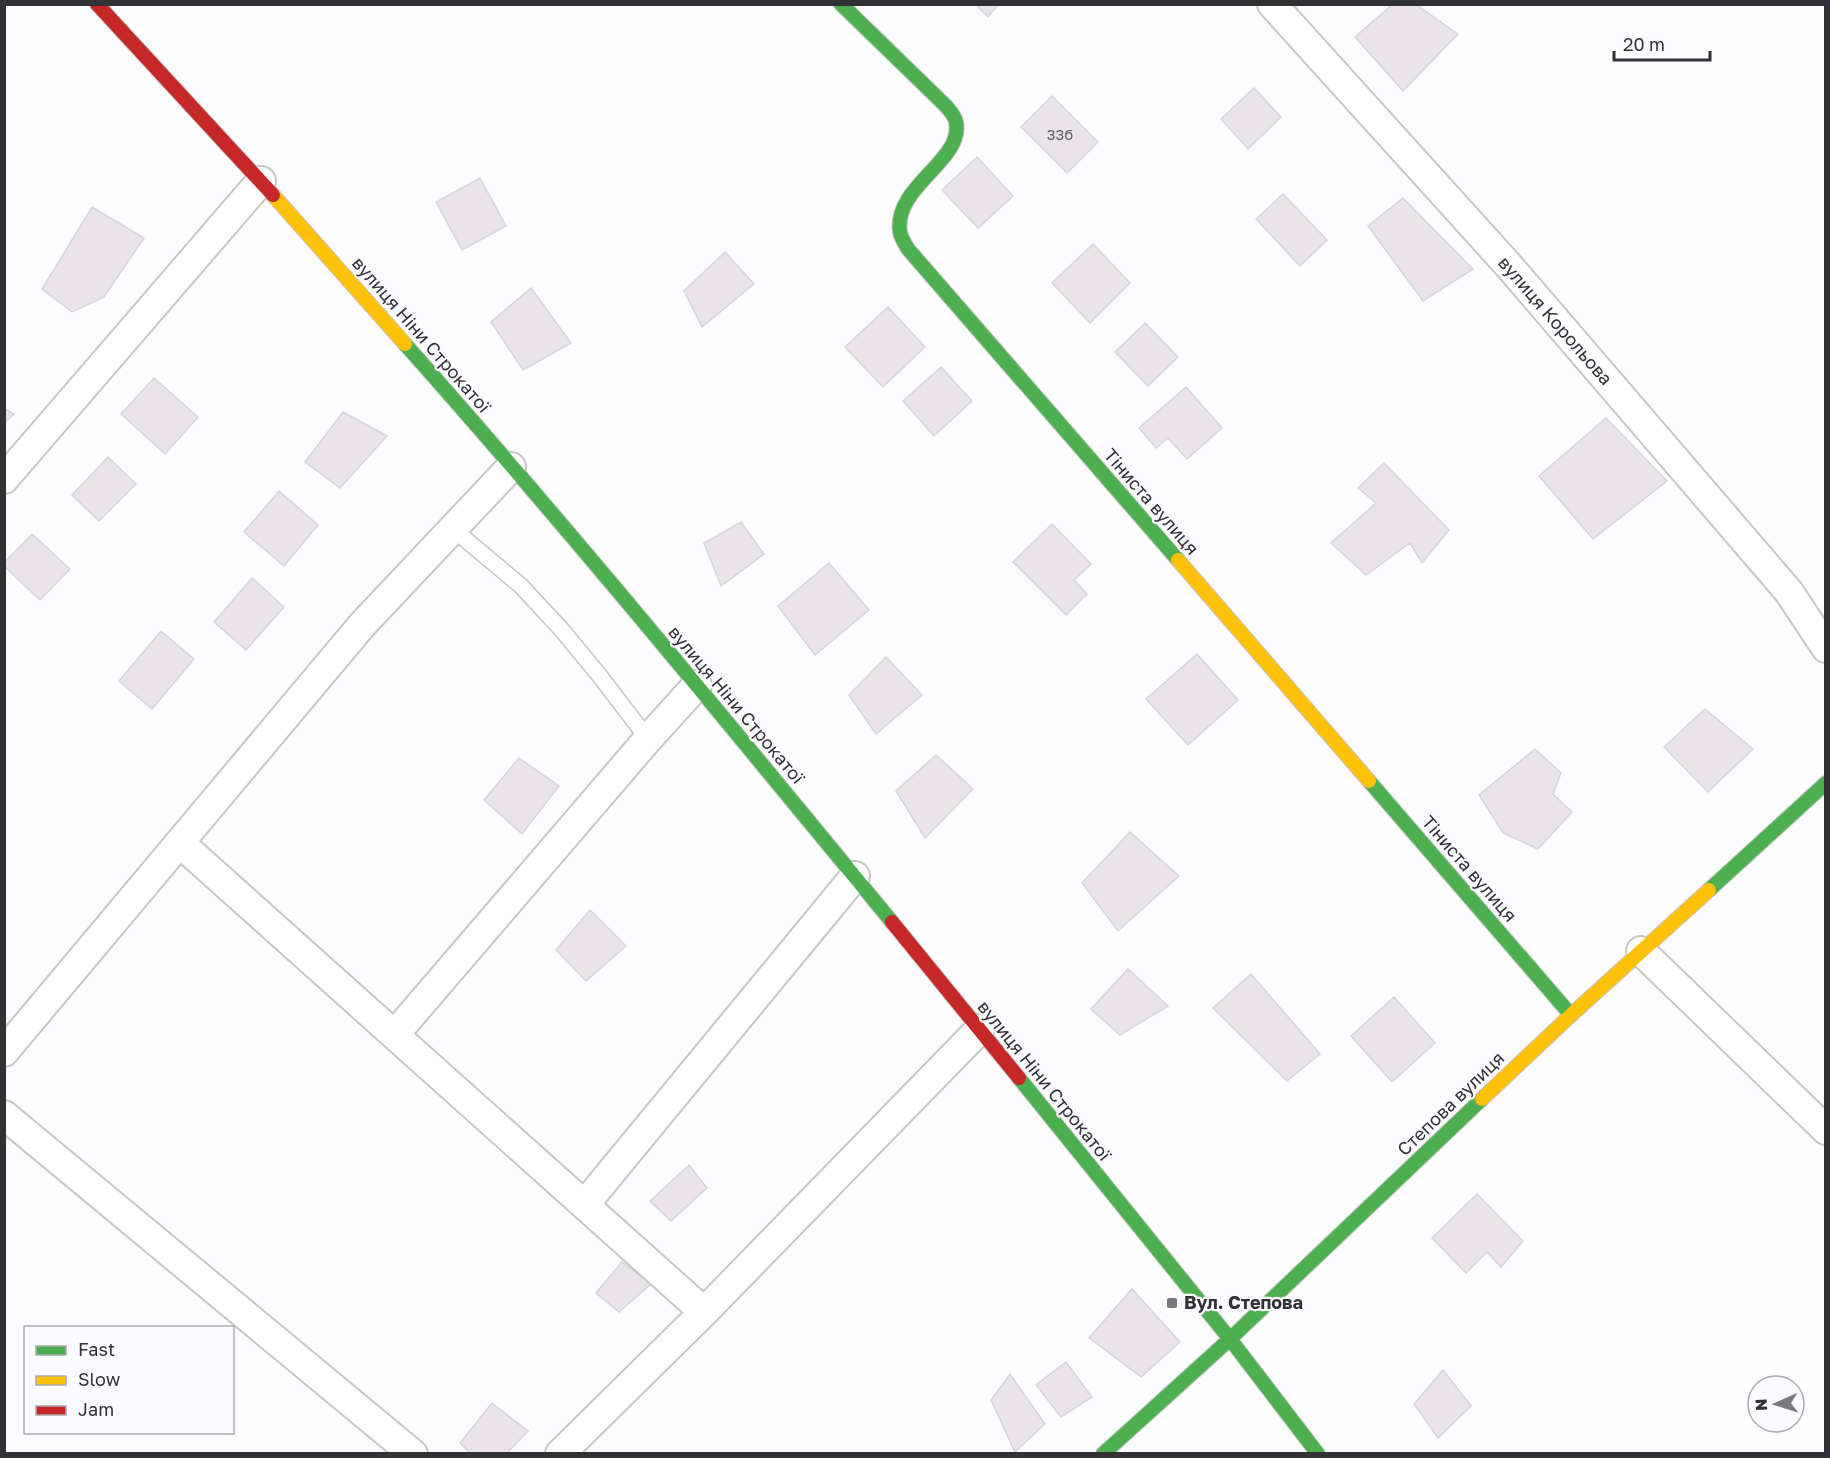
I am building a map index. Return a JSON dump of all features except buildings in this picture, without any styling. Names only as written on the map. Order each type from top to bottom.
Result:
[{"type":"street","name":"вулиця Ніни Строкатої","points":[[97,4],[261,181],[456,401],[698,684],[1230,1339],[1318,1454]]},
{"type":"street","name":"Тіниста вулиця","points":[[842,4],[946,106],[956,122],[955,140],[945,155],[912,192],[901,211],[900,231],[908,249],[1571,1015]]},
{"type":"street","name":"вулиця Корольова","points":[[1272,4],[1509,266],[1789,592],[1826,648]]},
{"type":"street","points":[[4,479],[261,181]]},
{"type":"street","points":[[4,1052],[362,625],[511,467]]},
{"type":"street","points":[[394,1034],[698,684]]},
{"type":"street","name":"Степова вулиця","points":[[1103,1454],[1230,1339],[1571,1015],[1826,783]]},
{"type":"street","points":[[180,843],[704,1312]]},
{"type":"street","points":[[585,1204],[855,876]]},
{"type":"street","points":[[1641,951],[1826,1130]]},
{"type":"street","points":[[560,1454],[704,1312],[980,1029]]},
{"type":"street","points":[[4,1115],[413,1454]]},
{"type":"lane","points":[[453,529],[521,586],[537,603],[599,675],[648,739]]},
{"type":"traffic: fast","points":[[841,4],[946,106],[956,122],[956,136],[950,149],[907,201],[901,216],[902,239],[1178,560]]},
{"type":"traffic: fast","points":[[405,344],[591,559],[892,922]]},
{"type":"traffic: fast","points":[[1369,781],[1571,1015]]},
{"type":"traffic: fast","points":[[1709,890],[1826,783]]},
{"type":"traffic: fast","points":[[1019,1078],[1230,1339],[1318,1454]]},
{"type":"traffic: fast","points":[[1103,1454],[1230,1339],[1482,1099]]},
{"type":"traffic: slow","points":[[273,195],[405,344]]},
{"type":"traffic: slow","points":[[1178,560],[1369,781]]},
{"type":"traffic: slow","points":[[1482,1099],[1709,890]]},
{"type":"traffic: jam","points":[[97,4],[273,195]]},
{"type":"traffic: jam","points":[[892,922],[1019,1078]]},
{"type":"place","name":"Вул. Степова","points":[[1172,1303]]}]
